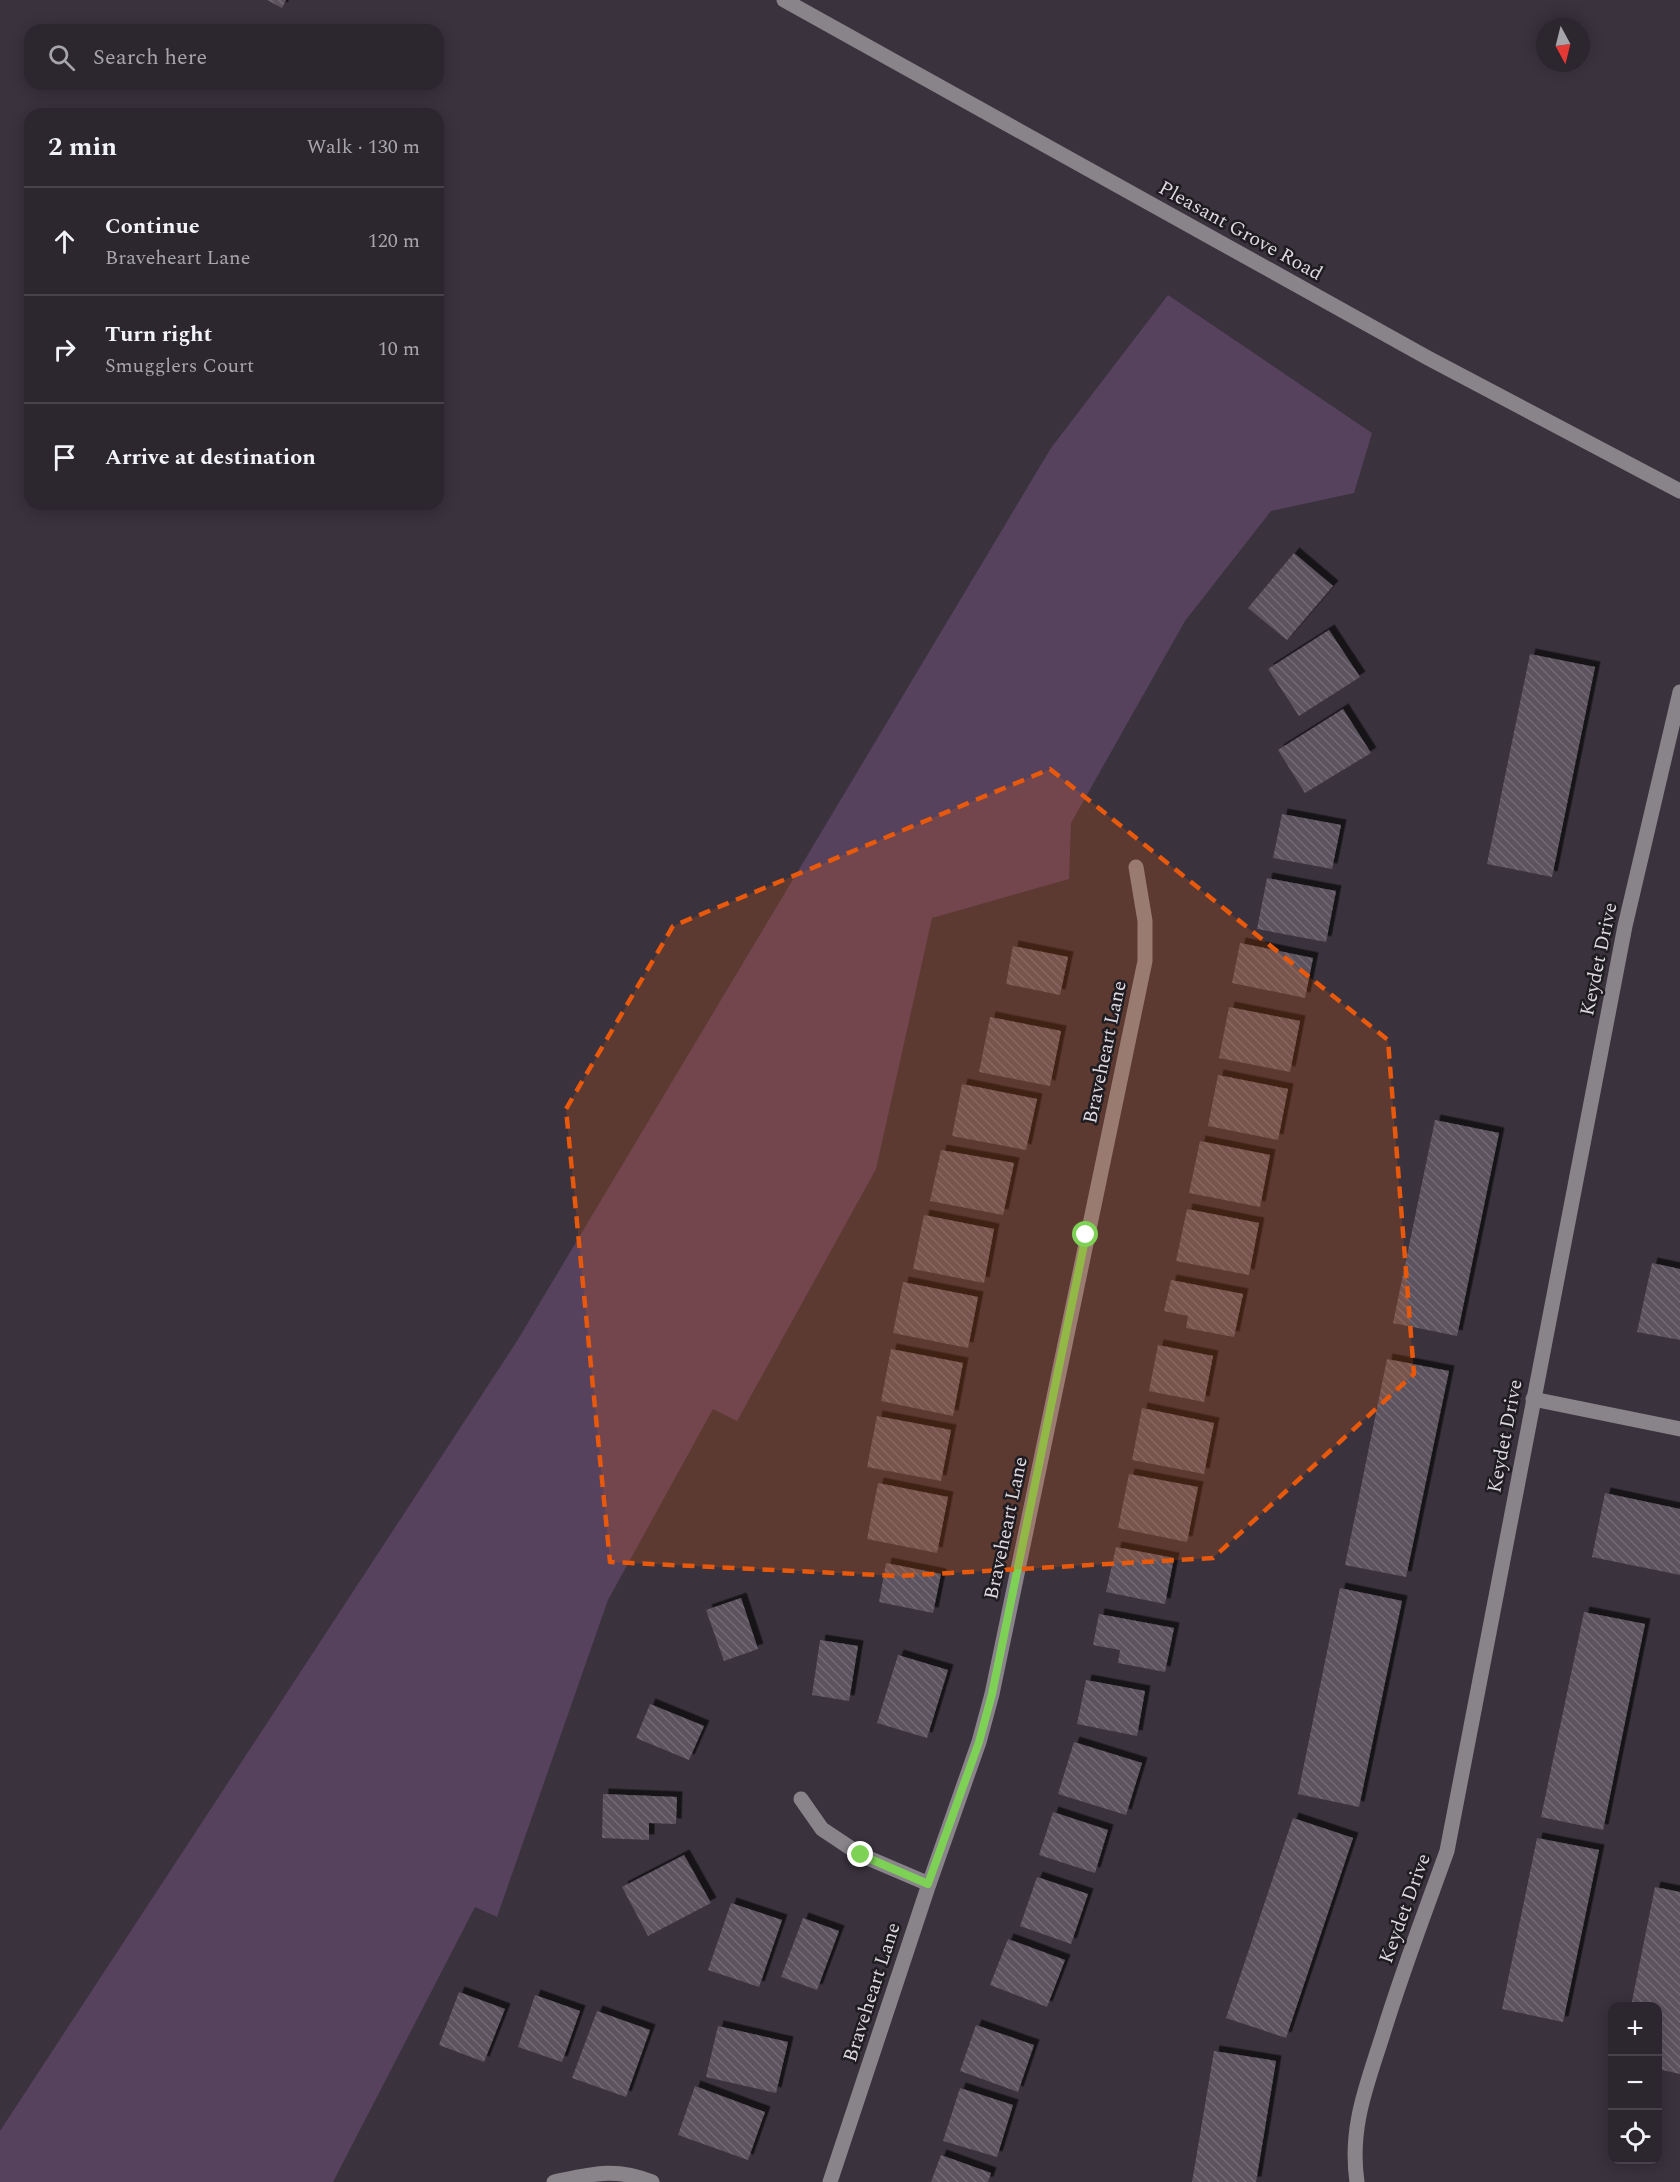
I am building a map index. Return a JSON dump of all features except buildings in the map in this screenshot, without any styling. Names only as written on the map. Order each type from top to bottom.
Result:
[{"type":"street","name":"Pleasant Grove Road","points":[[784,0],[1428,358],[1680,491]]},
{"type":"street","name":"Keydet Drive","points":[[1357,2182],[1352,2153],[1359,2108],[1403,1969],[1447,1851],[1625,926],[1680,692]]},
{"type":"street","name":"Braveheart Lane","points":[[830,2182],[928,1884],[979,1742],[992,1694],[1145,961],[1145,921],[1136,867]]},
{"type":"street","points":[[1533,1399],[1680,1429]]},
{"type":"street","points":[[801,1799],[822,1829],[851,1848],[928,1884]]},
{"type":"street","points":[[554,2182],[593,2174],[628,2172],[652,2182]]},
{"type":"highlighted area","points":[[1050,769],[1388,1040],[1414,1374],[1213,1558],[898,1576],[610,1562],[566,1109],[673,926]]},
{"type":"shaded area","points":[[1168,295],[1372,433],[1354,493],[1271,511],[1185,621],[1071,823],[1069,879],[932,918],[876,1169],[737,1421],[713,1409],[608,1600],[497,1917],[475,1907],[333,2182],[0,2182],[0,2131],[517,1341],[1051,448]]},
{"type":"route","points":[[861,1855],[928,1884],[979,1742],[992,1694],[1086,1235]]}]
